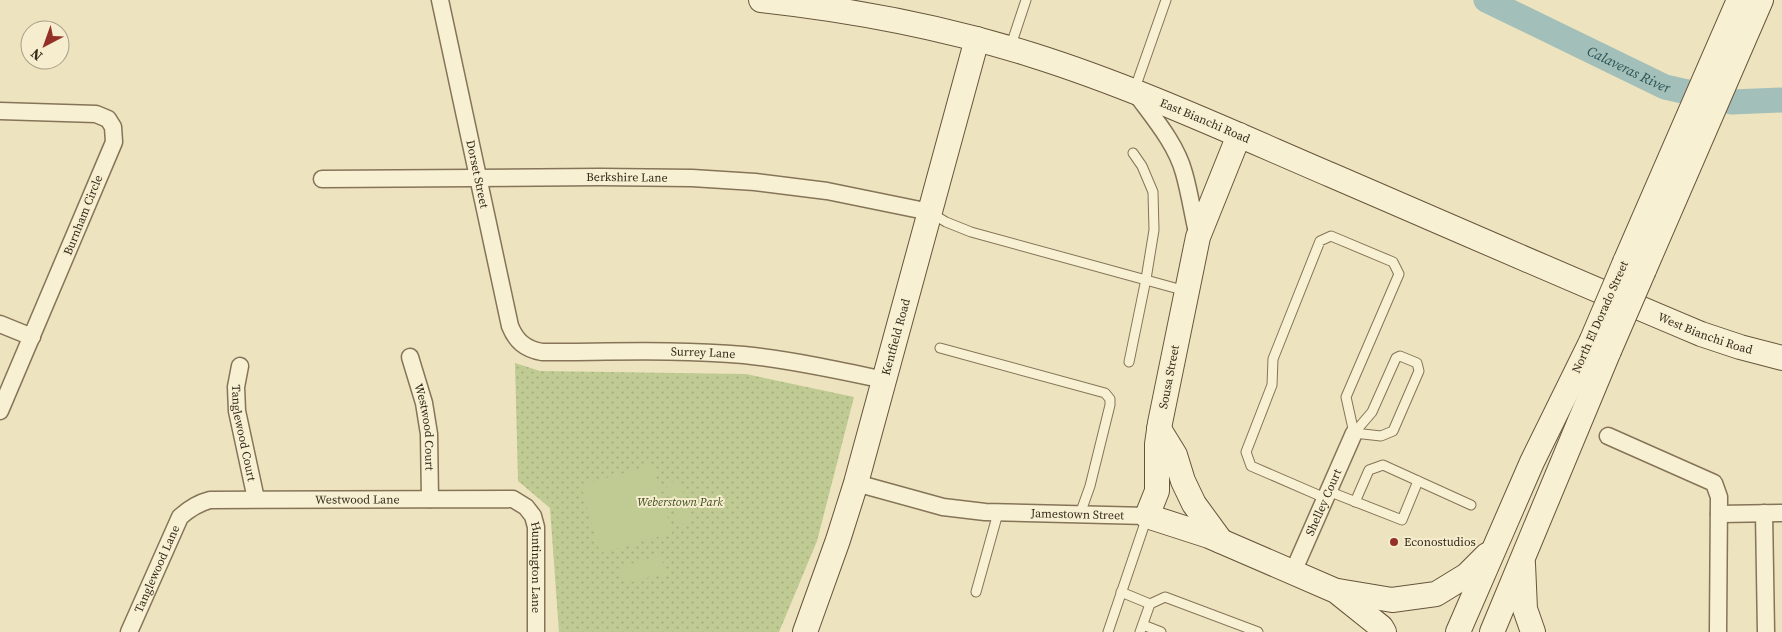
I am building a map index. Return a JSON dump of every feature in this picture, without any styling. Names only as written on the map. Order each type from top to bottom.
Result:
[{"type":"street","name":"Dorset Street","points":[[440,0],[510,326],[514,336],[521,344]]},
{"type":"street","name":"East Bianchi Road","points":[[761,0],[809,3],[917,24],[1010,49],[1134,91],[1631,304]]},
{"type":"street","name":"North El Dorado Street","points":[[1738,29],[1739,0]]},
{"type":"street","name":"North El Dorado Street","points":[[1492,632],[1523,557],[1600,347],[1738,29],[1761,0]]},
{"type":"street","name":"Kentfield Road","points":[[805,632],[835,549],[856,483],[977,39]]},
{"type":"street","name":"Sousa Street","points":[[1134,91],[1175,150],[1184,172],[1198,237]]},
{"type":"street","name":"Burnham Circle","points":[[0,111],[96,114],[108,119],[113,127],[114,142],[0,411]]},
{"type":"street","name":"Sousa Street","points":[[1147,516],[1157,491],[1157,444],[1159,429],[1198,237],[1239,135]]},
{"type":"street","name":"Berkshire Lane","points":[[322,179],[692,178],[755,182],[827,191],[930,212]]},
{"type":"street","name":"West Bianchi Road","points":[[1631,304],[1702,334],[1740,347],[1782,358]]},
{"type":"street","points":[[0,324],[32,337]]},
{"type":"street","name":"Surrey Lane","points":[[521,344],[531,350],[542,352],[705,353],[744,356],[815,365],[884,380]]},
{"type":"street","name":"North El Dorado Street","points":[[1458,632],[1532,462],[1600,347]]},
{"type":"street","name":"Westwood Court","points":[[410,357],[424,403],[429,434],[430,499]]},
{"type":"street","name":"Tanglewood Court","points":[[240,366],[236,387],[236,411],[256,499]]},
{"type":"street","points":[[1159,429],[1175,455],[1183,482],[1194,504],[1221,541]]},
{"type":"street","name":"Shelley Court","points":[[1293,572],[1354,433]]},
{"type":"street","points":[[1608,436],[1714,484],[1719,497],[1718,632]]},
{"type":"street","name":"Jamestown Street","points":[[856,483],[942,507],[998,513],[1147,516],[1221,541],[1336,591]]},
{"type":"street","name":"Westwood Lane","points":[[189,508],[210,500],[256,499],[513,500],[526,507]]},
{"type":"street","name":"Huntington Lane","points":[[526,507],[533,516],[536,527],[536,632]]},
{"type":"street","name":"Tanglewood Lane","points":[[129,632],[180,517],[189,508]]},
{"type":"street","points":[[1764,513],[1766,632]]},
{"type":"street","points":[[1719,514],[1782,513]]},
{"type":"street","points":[[1336,591],[1392,600],[1436,594],[1467,575],[1496,544]]},
{"type":"street","points":[[1523,557],[1525,609],[1533,632]]},
{"type":"street","points":[[1336,591],[1381,627],[1384,632]]},
{"type":"lane","points":[[1010,49],[1026,0]]},
{"type":"lane","points":[[1134,91],[1166,0]]},
{"type":"lane","points":[[1129,362],[1154,230],[1153,192],[1142,166],[1133,153]]},
{"type":"lane","points":[[930,212],[946,222],[971,232],[1186,291]]},
{"type":"lane","points":[[1354,433],[1346,398],[1399,274],[1393,262],[1331,236],[1320,241],[1273,359],[1272,385],[1246,452],[1251,466],[1326,495],[1355,502],[1402,520],[1418,481]]},
{"type":"lane","points":[[940,348],[1105,392],[1110,399],[1110,406],[1090,486],[1080,514]]},
{"type":"lane","points":[[1400,356],[1416,363],[1419,371],[1393,431],[1381,436],[1354,433],[1372,412],[1396,358],[1400,356]]},
{"type":"lane","points":[[1355,502],[1369,470],[1383,465],[1471,504]]},
{"type":"lane","points":[[976,592],[998,513]]},
{"type":"lane","points":[[1108,632],[1147,516]]},
{"type":"lane","points":[[1121,592],[1150,604]]},
{"type":"lane","points":[[1162,632],[1141,628],[1150,604],[1165,597],[1258,632]]},
{"type":"green space","name":"Weberstown Park","points":[[515,363],[540,371],[746,374],[854,397],[817,541],[779,632],[559,632],[550,508],[518,481]]},
{"type":"green space","points":[[653,465],[672,533],[600,553],[581,485]]},
{"type":"green space","points":[[679,480],[691,521],[678,525],[666,484]]},
{"type":"green space","points":[[661,555],[665,573],[625,584],[620,567]]},
{"type":"waterway","name":"Calaveras River","points":[[1486,0],[1665,87],[1732,102],[1782,100]]},
{"type":"place","name":"Econostudios","points":[[1394,542]]}]
